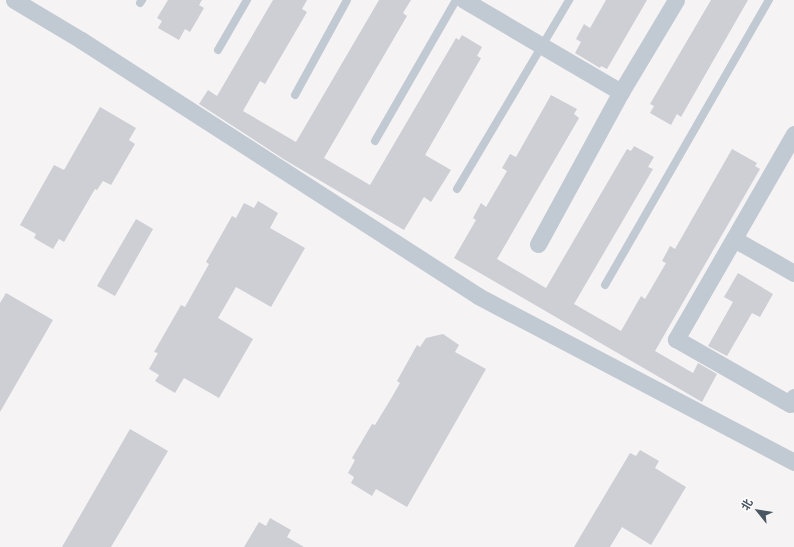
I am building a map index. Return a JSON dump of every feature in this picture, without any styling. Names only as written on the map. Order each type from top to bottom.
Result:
[{"type":"street","points":[[14,0],[81,40],[478,296],[794,462]]},
{"type":"street","points":[[464,0],[620,92]]},
{"type":"street","points":[[538,244],[620,92],[676,0]]},
{"type":"street","points":[[794,134],[676,339],[790,404],[794,397]]},
{"type":"street","points":[[734,239],[794,274]]},
{"type":"lane","points":[[218,50],[247,0]]},
{"type":"lane","points":[[295,95],[347,0]]},
{"type":"lane","points":[[375,141],[456,0]]},
{"type":"lane","points":[[457,189],[569,0]]},
{"type":"lane","points":[[605,285],[769,0]]},
{"type":"building","points":[[168,0],[202,0],[199,5],[204,8],[190,32],[185,29],[179,40],[158,28],[162,21],[157,18]]},
{"type":"building","points":[[273,0],[307,0],[302,9],[307,12],[265,84],[260,81],[243,111],[296,142],[379,0],[411,0],[403,13],[407,16],[324,158],[370,185],[456,38],[459,40],[462,35],[482,47],[477,56],[481,58],[425,155],[451,170],[431,202],[424,197],[404,230],[285,160],[199,104],[208,90],[217,96]]},
{"type":"building","points":[[606,0],[647,0],[607,69],[601,66],[600,68],[575,53],[581,42],[576,39],[584,24],[590,28]]},
{"type":"building","points":[[711,0],[748,0],[681,117],[677,114],[671,125],[650,113],[654,106],[650,104]]},
{"type":"building","points":[[551,95],[577,109],[574,114],[579,118],[497,259],[546,288],[627,149],[631,151],[634,146],[654,157],[648,167],[653,169],[574,304],[621,331],[641,296],[645,299],[666,263],[662,261],[670,246],[675,249],[732,149],[757,163],[755,166],[760,169],[655,351],[693,373],[698,363],[717,374],[702,402],[454,258],[476,220],[473,218],[481,203],[486,207],[507,171],[502,168],[510,154],[516,157]]},
{"type":"building","points":[[100,107],[136,128],[129,140],[135,144],[111,185],[103,181],[97,190],[95,189],[64,242],[59,239],[53,249],[34,238],[36,234],[20,225],[54,165],[64,170]]},
{"type":"building","points":[[258,201],[278,213],[270,228],[305,248],[271,307],[236,287],[218,318],[253,339],[219,398],[184,378],[175,393],[155,381],[159,375],[149,369],[158,353],[154,352],[181,305],[185,307],[209,264],[206,262],[232,216],[236,218],[244,203],[254,208]]},
{"type":"building","points":[[136,219],[153,229],[115,296],[97,286]]},
{"type":"building","points":[[738,273],[773,294],[760,317],[752,313],[727,356],[708,346],[733,302],[724,297]]},
{"type":"building","points":[[6,293],[53,320],[0,412],[0,303]]},
{"type":"building","points":[[443,334],[459,345],[455,352],[486,369],[407,507],[376,489],[372,496],[351,483],[354,477],[348,473],[355,460],[352,458],[372,424],[375,425],[392,397],[400,383],[397,381],[417,345],[420,347],[426,338]]},
{"type":"building","points":[[130,429],[168,451],[111,547],[62,547]]},
{"type":"building","points":[[640,450],[659,461],[655,468],[686,487],[651,545],[622,527],[610,547],[574,547],[630,453],[636,456]]},
{"type":"building","points":[[270,518],[291,530],[287,537],[304,547],[244,547],[259,522],[266,526]]}]
